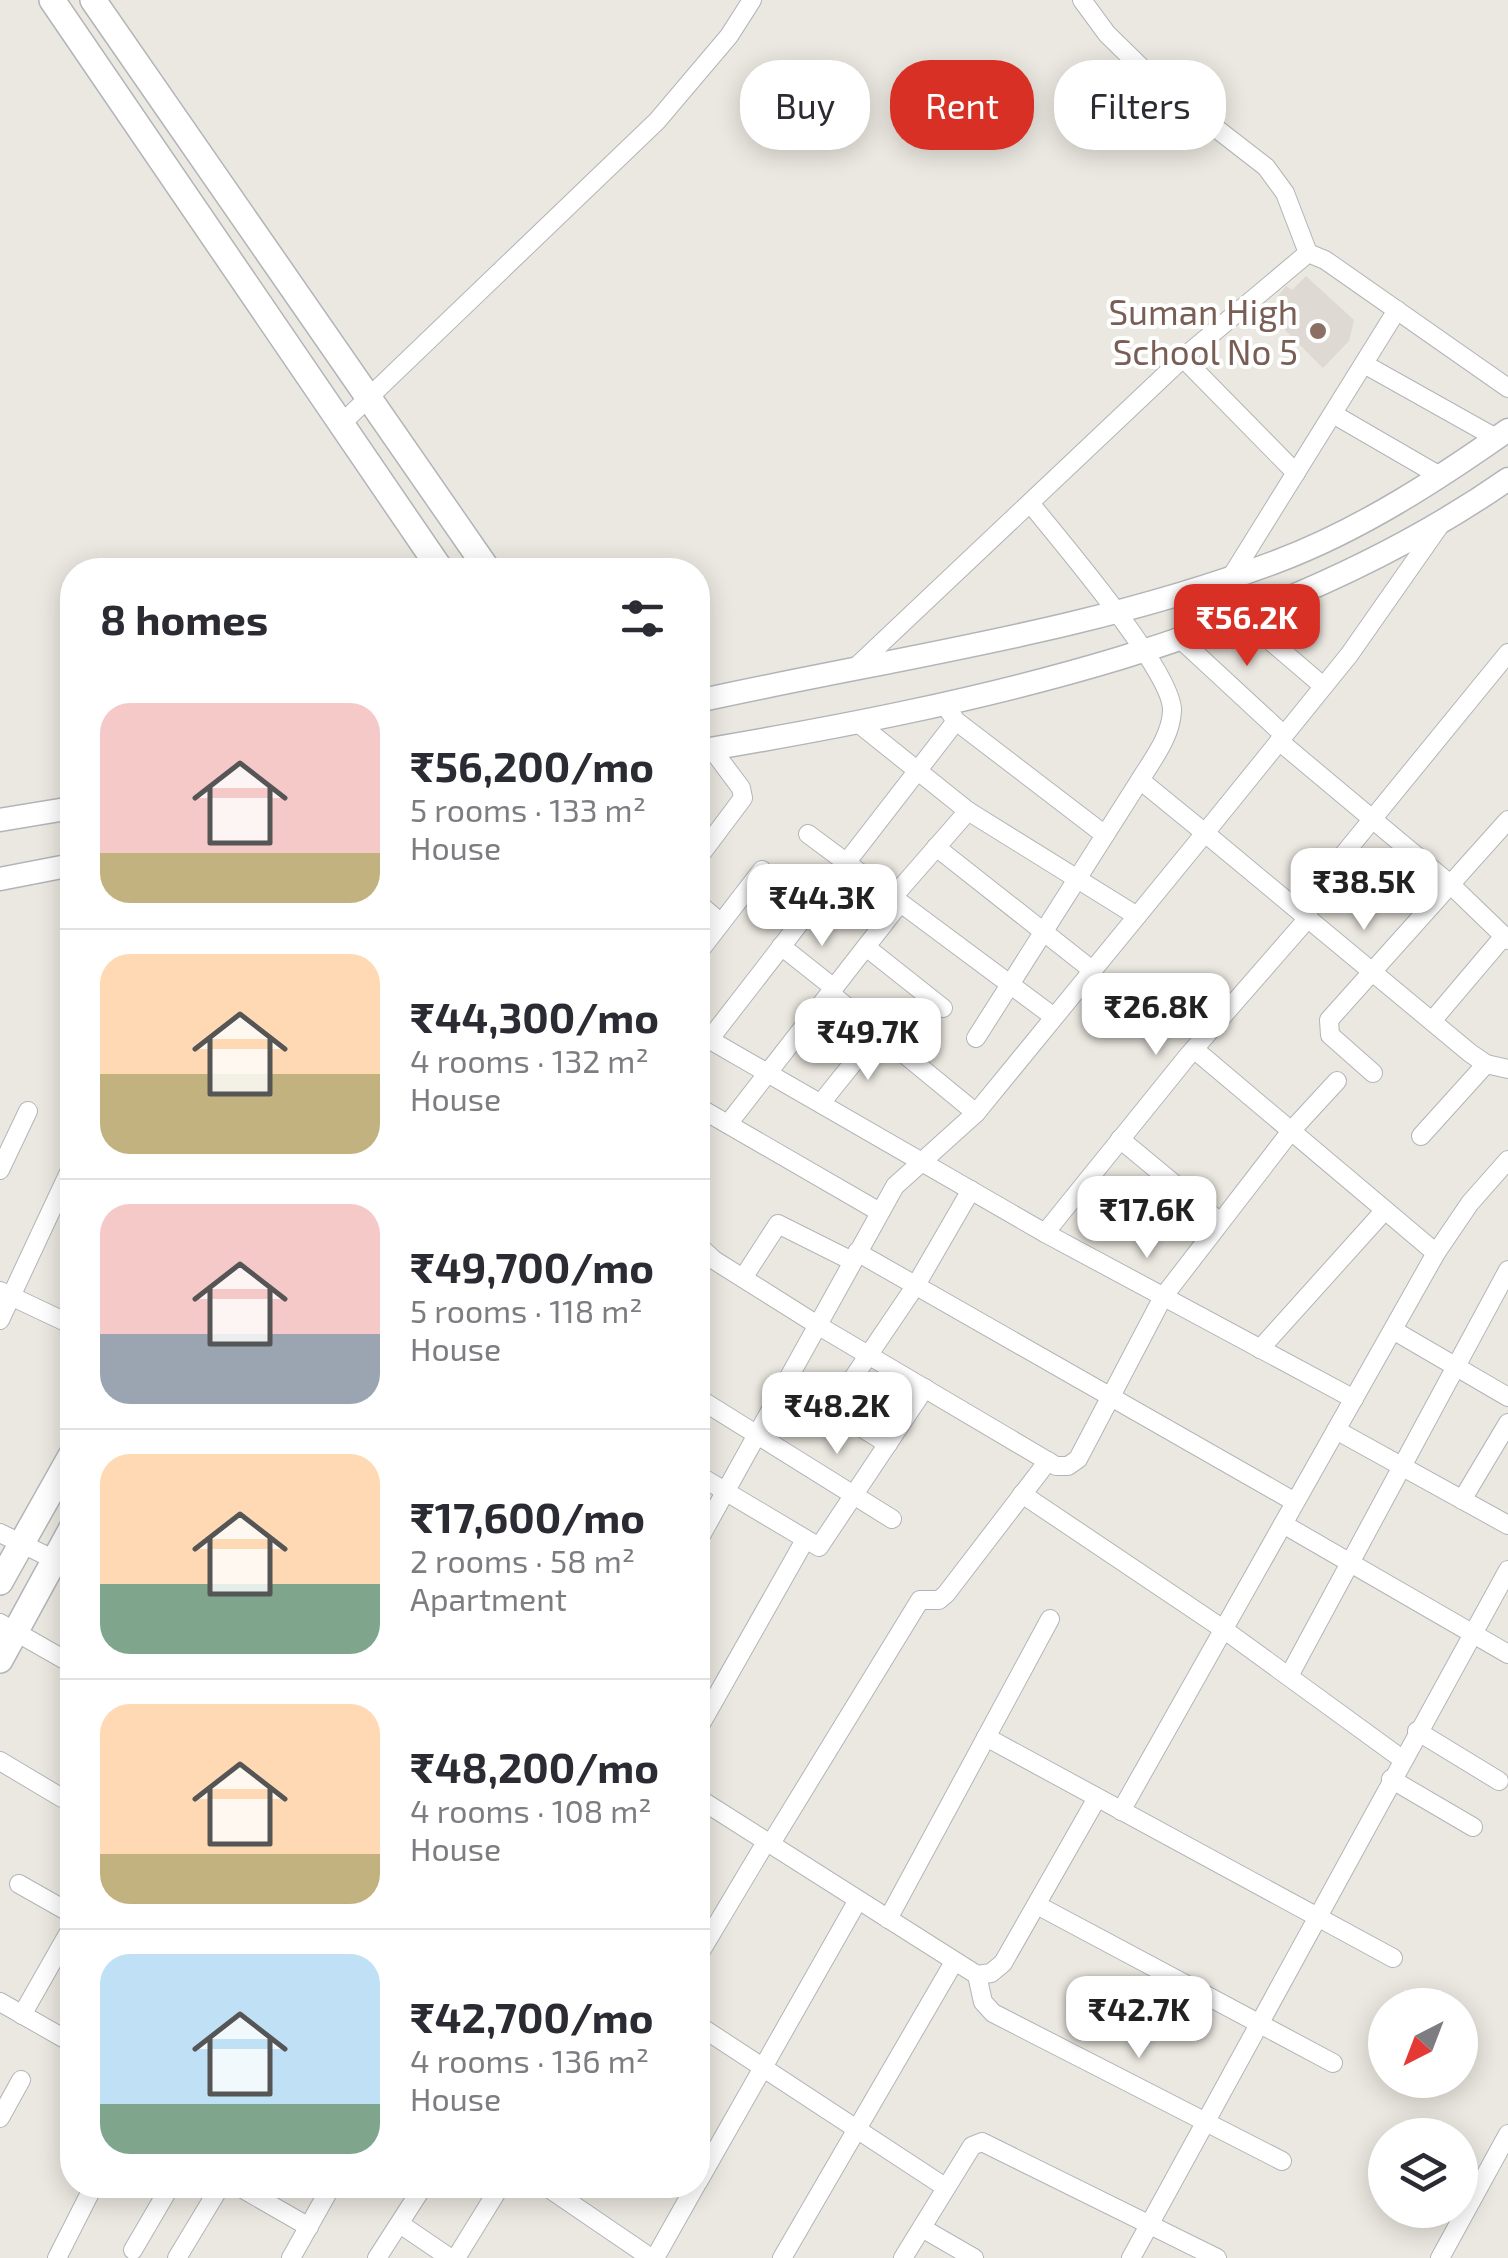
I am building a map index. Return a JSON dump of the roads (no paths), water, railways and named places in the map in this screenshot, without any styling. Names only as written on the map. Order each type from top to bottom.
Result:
[{"type":"main road","points":[[93,0],[480,558]]},
{"type":"main road","points":[[57,2],[432,558]]},
{"type":"main road","points":[[0,1582],[11,1538],[60,1471]]},
{"type":"main road","points":[[0,1660],[8,1628],[60,1551]]},
{"type":"street","points":[[340,425],[371,400],[657,121],[730,36],[752,0]]},
{"type":"street","points":[[1082,0],[1107,34],[1155,81],[1266,167],[1285,192],[1308,253],[1508,388]]},
{"type":"street","points":[[857,666],[1183,358],[1308,253]]},
{"type":"street","points":[[1230,577],[1397,310]]},
{"type":"street","points":[[1183,358],[1296,472]]},
{"type":"street","points":[[710,698],[1117,615],[1281,560],[1382,511],[1502,434],[1364,364]]},
{"type":"street","points":[[1333,414],[1440,476]]},
{"type":"street","points":[[710,749],[858,723],[950,713],[1142,650],[1296,594],[1446,517],[1508,479]]},
{"type":"street","points":[[976,1038],[1140,780],[1168,732],[1173,708],[1142,650],[1030,503]]},
{"type":"street","points":[[710,1520],[878,1212],[920,1160],[976,1112],[1205,833],[1323,686],[1446,517]]},
{"type":"street","points":[[1281,560],[1296,594]]},
{"type":"street","points":[[1239,614],[1323,686]]},
{"type":"street","points":[[1178,637],[1281,738],[1450,884],[1506,938],[1432,1020]]},
{"type":"street","points":[[1044,1233],[1304,913],[1508,653]]},
{"type":"street","points":[[710,1030],[781,946],[915,772],[950,713]]},
{"type":"street","points":[[950,713],[1105,835]]},
{"type":"street","points":[[858,723],[968,811],[1137,916]]},
{"type":"street","points":[[710,756],[742,788],[743,798],[710,842]]},
{"type":"street","points":[[1140,780],[1486,1064],[1508,1069]]},
{"type":"street","points":[[0,820],[60,810]]},
{"type":"street","points":[[728,1124],[866,947],[936,847],[968,811]]},
{"type":"street","points":[[1373,1073],[1326,1028],[1508,820]]},
{"type":"street","points":[[808,834],[1054,1017]]},
{"type":"street","points":[[936,847],[1092,970]]},
{"type":"street","points":[[0,879],[60,867]]},
{"type":"street","points":[[710,937],[762,870]]},
{"type":"street","points":[[710,913],[721,923]]},
{"type":"street","points":[[781,946],[976,1112]]},
{"type":"street","points":[[866,947],[943,1008]]},
{"type":"street","points":[[820,1104],[878,1032]]},
{"type":"street","points":[[710,1041],[1044,1233],[1354,1399]]},
{"type":"street","points":[[1194,1049],[1436,1253]]},
{"type":"street","points":[[1421,1136],[1486,1064]]},
{"type":"street","points":[[710,1259],[1048,1461],[1068,1466],[1078,1458],[1163,1296],[1292,1131],[1337,1081]]},
{"type":"street","points":[[0,1170],[28,1111]]},
{"type":"street","points":[[710,1114],[878,1212]]},
{"type":"street","points":[[1120,1139],[1220,1222]]},
{"type":"street","points":[[1121,1811],[1436,1253],[1508,1160]]},
{"type":"street","points":[[0,1320],[6,1293],[60,1189]]},
{"type":"street","points":[[832,1409],[916,1285],[972,1190]]},
{"type":"street","points":[[1260,1349],[1385,1210]]},
{"type":"street","points":[[742,1278],[778,1224],[916,1285],[1295,1502]]},
{"type":"street","points":[[1288,1676],[1508,1270]]},
{"type":"street","points":[[6,1293],[60,1319]]},
{"type":"street","points":[[1490,1305],[1508,1316]]},
{"type":"street","points":[[1392,1330],[1508,1397]]},
{"type":"street","points":[[787,1382],[888,1444]]},
{"type":"street","points":[[710,1482],[819,1547],[826,1543],[924,1388]]},
{"type":"street","points":[[710,1405],[892,1519]]},
{"type":"street","points":[[1462,1500],[1508,1423]]},
{"type":"street","points":[[1336,1430],[1508,1525]]},
{"type":"street","points":[[710,1937],[920,1600],[939,1600],[946,1594],[1048,1461]]},
{"type":"street","points":[[1022,1494],[1226,1631],[1402,1759]]},
{"type":"street","points":[[1283,1524],[1508,1654]]},
{"type":"street","points":[[11,1538],[55,1560]]},
{"type":"street","points":[[710,1708],[805,1540]]},
{"type":"street","points":[[1132,2258],[1257,2022],[1508,1570]]},
{"type":"street","points":[[888,1919],[1050,1619]]},
{"type":"street","points":[[8,1628],[60,1657]]},
{"type":"street","points":[[1417,1731],[1499,1781]]},
{"type":"street","points":[[986,1738],[1393,1958]]},
{"type":"street","points":[[0,1761],[60,1797]]},
{"type":"street","points":[[1391,1778],[1473,1826]]},
{"type":"street","points":[[710,1806],[977,1975],[991,1973],[1003,1963],[1097,1798]]},
{"type":"street","points":[[19,1884],[60,1907]]},
{"type":"street","points":[[710,2161],[858,1900]]},
{"type":"street","points":[[1037,1905],[1333,2063]]},
{"type":"street","points":[[22,2015],[60,1948]]},
{"type":"street","points":[[782,2258],[954,1962]]},
{"type":"street","points":[[977,1975],[983,2002],[993,2014],[1282,2161]]},
{"type":"street","points":[[0,2002],[60,2036]]},
{"type":"street","points":[[710,2033],[945,2187]]},
{"type":"street","points":[[0,2118],[21,2080]]},
{"type":"street","points":[[1440,2258],[1508,2134]]},
{"type":"street","points":[[903,2258],[972,2146],[982,2142],[1217,2258]]},
{"type":"street","points":[[58,2258],[88,2198]]},
{"type":"street","points":[[133,2250],[163,2198]]},
{"type":"street","points":[[177,2258],[213,2198]]},
{"type":"street","points":[[259,2198],[309,2227]]},
{"type":"street","points":[[291,2258],[325,2198]]},
{"type":"street","points":[[377,2258],[416,2198]]},
{"type":"street","points":[[400,2224],[453,2258],[492,2198]]},
{"type":"street","points":[[567,2198],[653,2258],[689,2198]]},
{"type":"street","points":[[922,2228],[974,2258]]},
{"type":"place","name":"Suman High School No 5","points":[[1318,331]]}]
